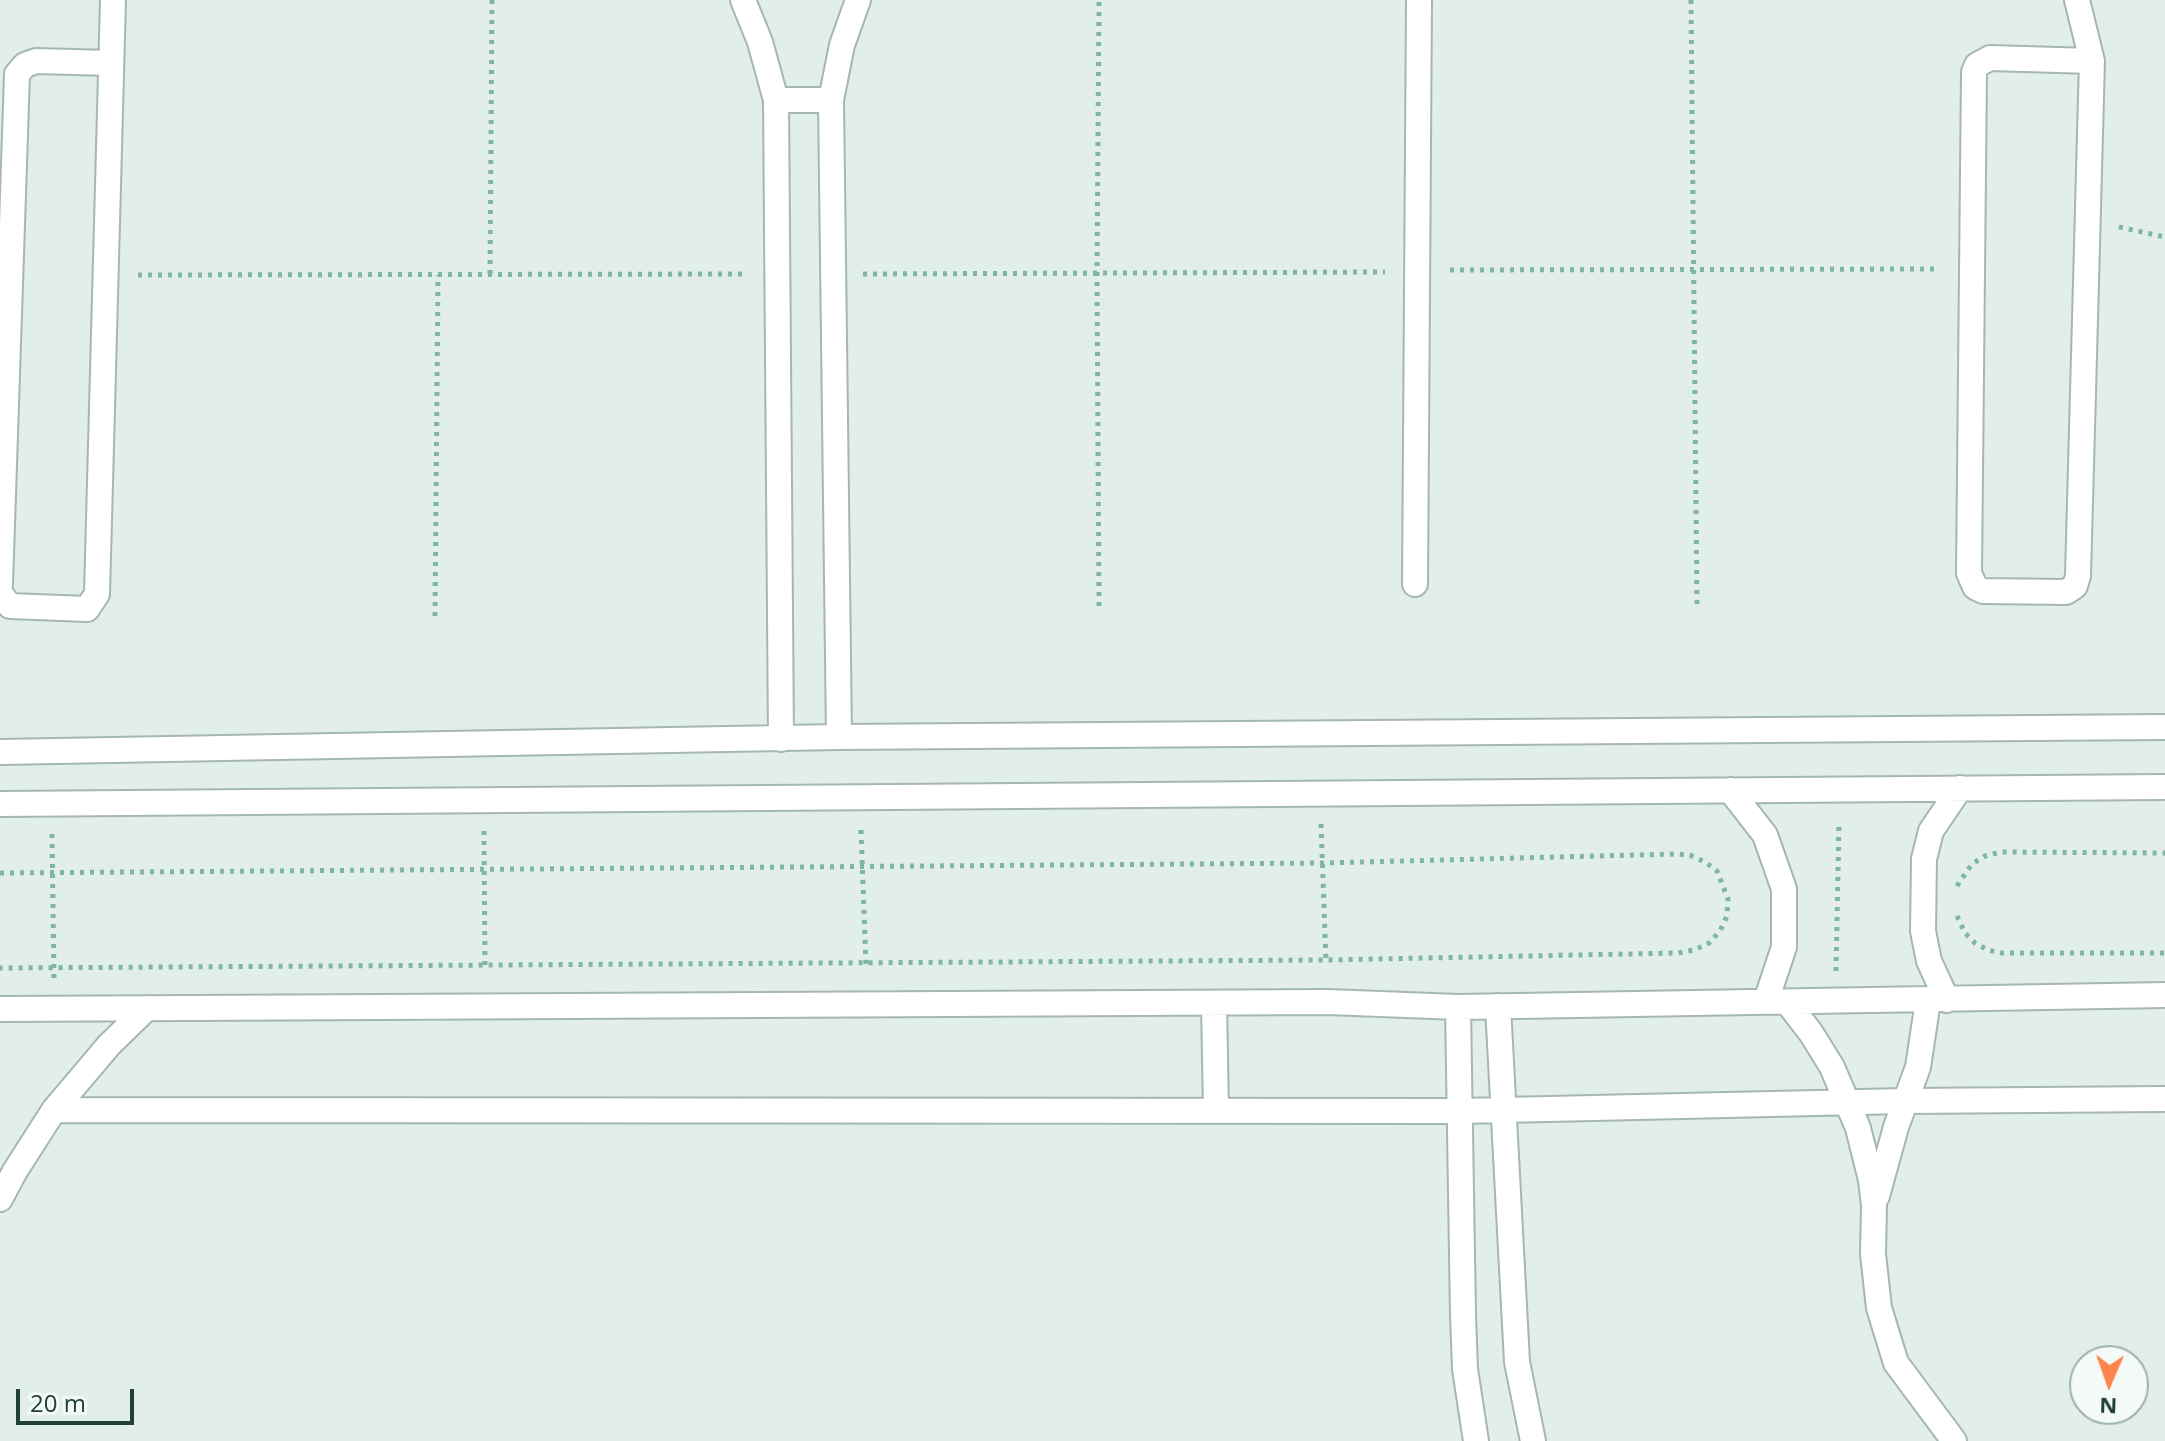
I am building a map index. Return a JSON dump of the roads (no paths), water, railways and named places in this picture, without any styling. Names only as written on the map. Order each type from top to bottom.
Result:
[{"type":"street","points":[[0,593],[10,606],[87,609],[97,594],[113,0]]},
{"type":"street","points":[[743,0],[760,42],[776,100],[781,739]]},
{"type":"street","points":[[839,737],[831,100],[842,45],[858,0]]},
{"type":"street","points":[[1415,584],[1419,0]]},
{"type":"street","points":[[2077,0],[2092,61],[2078,576],[2075,586],[2066,592],[1983,591],[1971,581],[1974,72],[1977,65],[1990,58],[2092,61]]},
{"type":"street","points":[[0,584],[17,74],[25,65],[36,61],[111,63]]},
{"type":"street","points":[[776,100],[831,100]]},
{"type":"street","points":[[0,752],[839,737],[2165,727]]},
{"type":"street","points":[[0,804],[2165,787]]},
{"type":"street","points":[[1874,1206],[1937,1001],[1923,931],[1924,859],[1931,831],[1960,788]]},
{"type":"street","points":[[1730,790],[1765,835],[1784,889],[1784,947],[1776,1001]]},
{"type":"street","points":[[0,1009],[1328,1002],[1458,1007],[2165,995]]},
{"type":"street","points":[[1776,1001],[1811,1033],[1850,1103],[1866,1153],[1874,1206],[1873,1254],[1879,1308],[1896,1363],[1954,1441]]},
{"type":"street","points":[[1214,1003],[1216,1111]]},
{"type":"street","points":[[1498,1006],[1517,1362],[1533,1441]]},
{"type":"street","points":[[1458,1007],[1463,1329],[1465,1369],[1476,1441]]},
{"type":"street","points":[[0,1199],[54,1110],[109,1045],[147,1008]]},
{"type":"street","points":[[54,1110],[1459,1111],[1905,1101],[2165,1099]]}]
